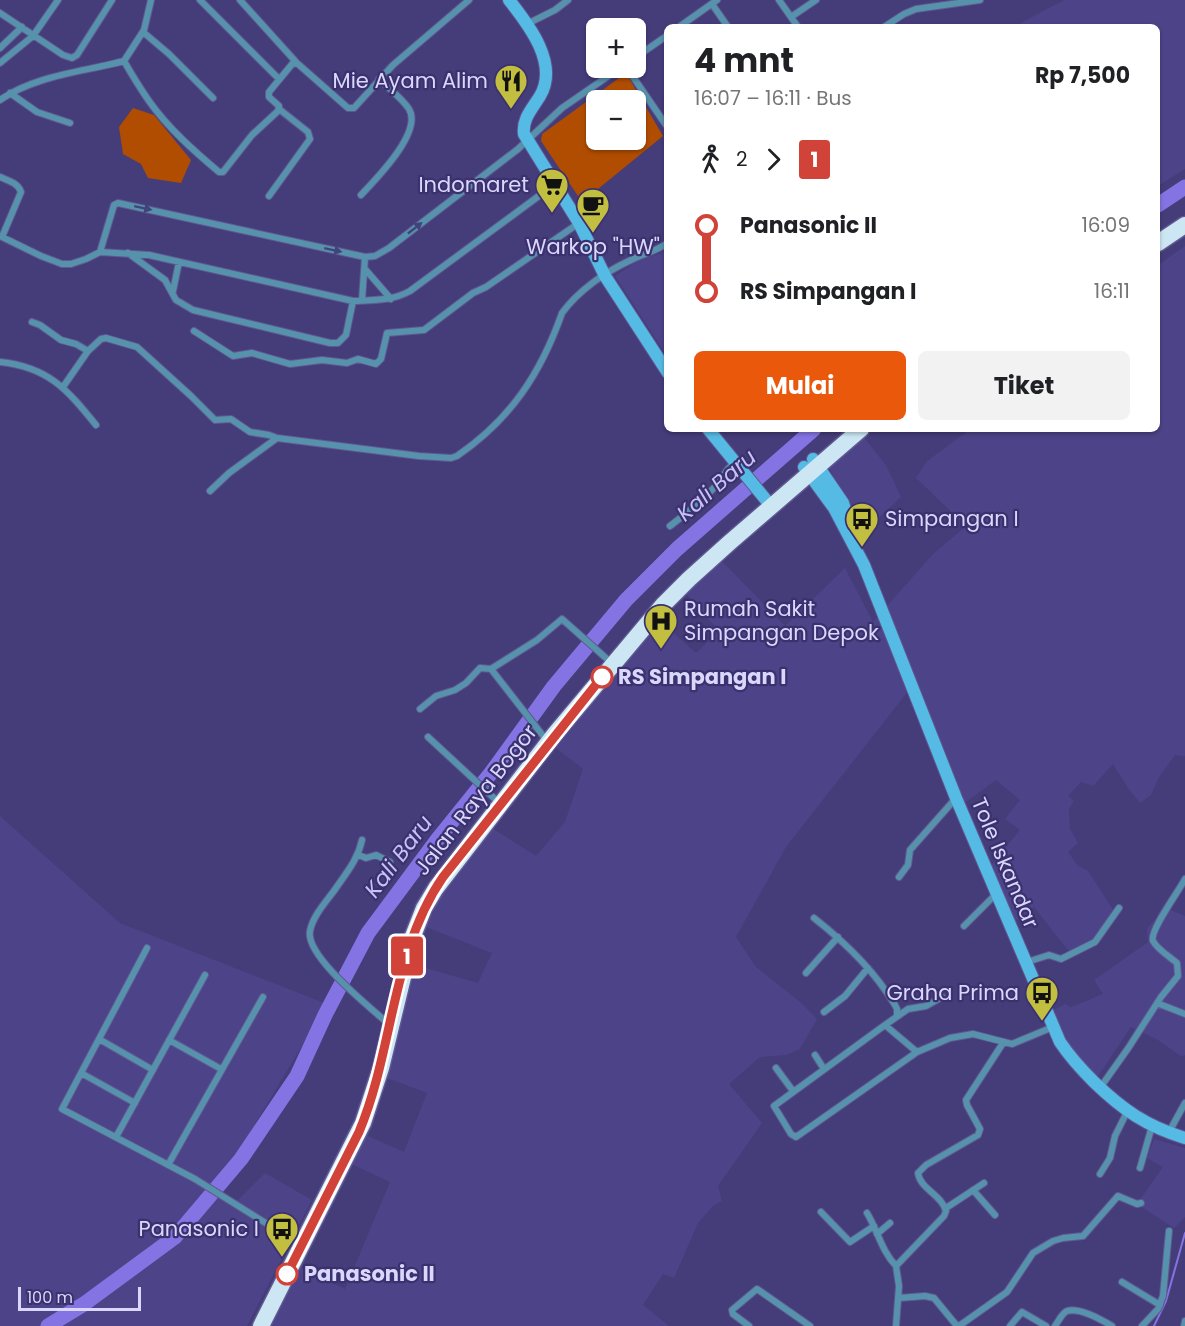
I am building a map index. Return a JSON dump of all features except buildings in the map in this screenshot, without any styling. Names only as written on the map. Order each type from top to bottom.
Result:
[{"type":"highway","points":[[1160,242],[1185,225]]},
{"type":"highway","points":[[1160,252],[1185,235]]},
{"type":"highway","name":"Jalan Raya Bogor","points":[[811,466],[846,432]]},
{"type":"highway","name":"Jalan Raya Bogor","points":[[253,1326],[371,1102],[400,951],[431,881],[490,795],[603,656],[684,573],[766,499],[857,432]]},
{"type":"highway","name":"Jalan Raya Bogor","points":[[387,1022],[412,936],[424,908],[443,877],[554,735],[633,639],[766,499]]},
{"type":"highway","name":"Jalan Raya Bogor","points":[[261,1326],[298,1244]]},
{"type":"main road","points":[[509,0],[538,46],[545,62],[547,76],[540,95],[526,119],[524,128],[527,140],[579,223],[605,276],[664,367]]},
{"type":"main road","points":[[710,432],[766,499]]},
{"type":"main road","name":"Tole Iskandar","points":[[811,466],[846,510],[857,548],[956,798],[1053,1027],[1066,1052],[1100,1088],[1127,1112],[1152,1126],[1185,1138]]},
{"type":"street","points":[[0,63],[33,36],[58,0]]},
{"type":"street","points":[[0,13],[63,56],[72,58],[77,54],[112,0]]},
{"type":"street","points":[[0,100],[10,93],[44,80],[124,62],[143,32],[151,0]]},
{"type":"street","points":[[200,0],[279,78]]},
{"type":"street","points":[[240,0],[296,62],[351,109],[379,79],[469,0]]},
{"type":"street","points":[[526,24],[555,10],[568,0]]},
{"type":"street","points":[[779,0],[796,24]]},
{"type":"street","points":[[791,17],[816,0]]},
{"type":"street","points":[[889,24],[909,11],[932,3],[980,0]]},
{"type":"street","points":[[683,24],[714,2],[726,24]]},
{"type":"street","points":[[0,48],[22,27]]},
{"type":"street","points":[[143,32],[169,54],[213,98]]},
{"type":"street","points":[[646,50],[664,38]]},
{"type":"street","points":[[124,62],[150,102],[165,120],[219,172],[227,169],[252,135],[279,109]]},
{"type":"street","points":[[268,196],[310,140],[308,132],[279,109],[268,95],[279,78],[296,62]]},
{"type":"street","points":[[100,252],[114,204],[118,203],[365,257],[375,256],[527,140],[562,108],[606,78]]},
{"type":"street","points":[[634,78],[664,122]]},
{"type":"street","points":[[362,195],[388,166],[402,146],[412,123],[410,110],[379,79]]},
{"type":"street","points":[[10,93],[38,112],[70,123]]},
{"type":"street","points":[[0,177],[20,187],[21,192],[1,237],[62,264],[78,261],[100,252],[149,255],[353,301],[391,299],[410,291],[555,184]]},
{"type":"street","points":[[194,331],[233,356],[252,353],[290,364],[322,360],[347,363],[357,359],[376,364],[381,359],[387,333],[424,330],[473,293],[486,287],[579,223]]},
{"type":"street","points":[[63,387],[88,351],[104,338],[137,347],[215,420],[231,418],[250,432],[277,438],[451,458],[457,456],[491,429],[510,410],[530,384],[562,313],[577,296],[627,262],[664,245]]},
{"type":"street","points":[[128,253],[165,280],[181,303],[202,313],[338,344],[346,334],[353,301]]},
{"type":"street","points":[[362,300],[365,257]]},
{"type":"street","points":[[173,292],[180,262]]},
{"type":"street","points":[[365,269],[391,299]]},
{"type":"street","points":[[32,322],[40,325],[60,340],[88,351]]},
{"type":"street","points":[[0,362],[36,370],[57,381],[96,425]]},
{"type":"street","points":[[210,491],[229,473],[277,438]]},
{"type":"street","points":[[670,526],[720,481],[729,466],[736,463]]},
{"type":"street","points":[[420,709],[436,696],[455,690],[466,683],[480,668],[491,669],[537,640],[562,619],[603,656]]},
{"type":"street","points":[[491,669],[541,733]]},
{"type":"street","points":[[428,737],[490,795]]},
{"type":"street","points":[[899,877],[908,864],[910,850],[956,798]]},
{"type":"street","points":[[362,840],[358,855],[314,919],[309,938],[314,950],[325,965],[387,1022]]},
{"type":"street","points":[[358,855],[366,858],[376,855],[390,862]]},
{"type":"street","points":[[1100,1088],[1175,980],[1179,968],[1178,963],[1154,943],[1152,935],[1185,879]]},
{"type":"street","points":[[964,926],[997,894]]},
{"type":"street","points":[[1027,962],[1049,955],[1061,959],[1094,943],[1119,908]]},
{"type":"street","points":[[814,918],[838,937],[868,968],[895,1005],[897,1016]]},
{"type":"street","points":[[806,974],[838,937]]},
{"type":"street","points":[[147,948],[62,1109],[195,1179],[298,1244]]},
{"type":"street","points":[[824,1012],[845,996],[868,968]]},
{"type":"street","points":[[116,1137],[205,975]]},
{"type":"street","points":[[168,1165],[263,996]]},
{"type":"street","points":[[942,997],[926,1006],[908,1009],[897,1016],[774,1106],[791,1134],[796,1137],[917,1052],[950,1038],[983,1035],[1003,1043],[1016,1043],[1053,1027]]},
{"type":"street","points":[[1157,1003],[1185,1014]]},
{"type":"street","points":[[885,1025],[917,1052]]},
{"type":"street","points":[[99,1039],[153,1070]]},
{"type":"street","points":[[169,1040],[221,1069]]},
{"type":"street","points":[[946,1208],[920,1180],[918,1173],[926,1165],[978,1135],[980,1129],[966,1100],[1003,1043]]},
{"type":"street","points":[[815,1055],[824,1069]]},
{"type":"street","points":[[776,1068],[793,1091]]},
{"type":"street","points":[[81,1073],[135,1103]]},
{"type":"street","points":[[1168,1133],[1185,1103]]},
{"type":"street","points":[[1100,1174],[1110,1158],[1115,1136],[1127,1112]]},
{"type":"street","points":[[1140,1168],[1152,1126]]},
{"type":"street","points":[[896,1266],[942,1218],[946,1208],[984,1184]]},
{"type":"street","points":[[973,1190],[995,1215]]},
{"type":"street","points":[[898,1298],[925,1296],[933,1298],[958,1326],[1007,1292],[1033,1253],[1053,1241],[1083,1236],[1118,1196],[1137,1204],[1141,1203]]},
{"type":"street","points":[[821,1212],[850,1242],[874,1226]]},
{"type":"street","points":[[867,1214],[885,1252],[896,1266],[898,1298],[896,1326]]},
{"type":"street","points":[[877,1234],[890,1223]]},
{"type":"street","points":[[1142,1326],[1160,1305],[1164,1290],[1169,1231]]},
{"type":"street","points":[[1122,1281],[1160,1305]]},
{"type":"street","points":[[749,1326],[733,1314],[732,1310],[757,1289],[810,1326]]},
{"type":"street","points":[[1055,1326],[1064,1313],[1072,1311],[1092,1315],[1112,1326]]},
{"type":"street","points":[[1010,1326],[1023,1312],[1046,1326]]},
{"type":"street","points":[[1184,1326],[1185,1321]]},
{"type":"shaded area","points":[[1064,0],[1185,0],[1185,169],[1160,185],[1160,24],[1019,24]]},
{"type":"shaded area","points":[[619,78],[629,78],[636,90],[603,90]]},
{"type":"shaded area","points":[[586,102],[586,150],[646,150],[582,202],[541,141],[542,134]]},
{"type":"shaded area","points":[[646,107],[663,136],[646,150]]},
{"type":"shaded area","points":[[133,108],[154,115],[191,160],[181,183],[148,178],[141,164],[123,154],[119,127]]},
{"type":"shaded area","points":[[1185,246],[1185,756],[1175,755],[1159,777],[1151,795],[1140,803],[1113,764],[1093,786],[1081,782],[1068,796],[1074,801],[1069,809],[1070,829],[1078,843],[1068,852],[1078,866],[1088,871],[1114,911],[1091,944],[1071,954],[1034,907],[1011,924],[987,870],[1020,830],[1005,819],[1020,800],[996,780],[962,805],[916,681],[786,847],[736,937],[756,967],[799,1001],[817,1019],[800,1049],[787,1055],[760,1057],[729,1084],[762,1123],[718,1186],[722,1201],[714,1205],[698,1223],[674,1278],[663,1274],[643,1305],[669,1326],[266,1326],[296,1266],[345,1289],[390,1182],[347,1162],[359,1132],[404,1152],[427,1093],[379,1075],[405,962],[478,983],[492,953],[421,925],[429,906],[492,828],[536,856],[565,822],[583,769],[552,745],[659,620],[696,653],[719,631],[685,593],[720,559],[785,626],[845,568],[873,622],[933,554],[966,526],[916,478],[927,461],[967,432],[1160,432],[1160,264]]},
{"type":"shaded area","points":[[664,252],[664,351],[615,276],[638,261]]},
{"type":"shaded area","points":[[862,435],[886,465],[901,497],[858,537],[827,461]]},
{"type":"shaded area","points":[[0,816],[120,923],[327,1004],[217,1188],[237,1201],[265,1173],[312,1200],[247,1326],[0,1326]]},
{"type":"shaded area","points":[[1166,908],[1185,916],[1185,1055],[1182,1057],[1158,1040],[1131,1027],[1094,1082],[1046,1014],[1065,1004],[1071,1007],[1103,994],[1094,980],[1148,942],[1147,928]]},
{"type":"shaded area","points":[[1154,1139],[1185,1148],[1185,1217],[1174,1228],[1137,1204],[1163,1167],[1147,1158]]},
{"type":"waterway","name":"Kali Baru","points":[[1160,204],[1185,187]]},
{"type":"waterway","name":"Kali Baru","points":[[48,1326],[84,1304],[175,1237],[241,1159],[297,1076],[325,1015],[368,933],[437,840],[491,773],[554,686],[626,600],[677,549],[811,432]]},
{"type":"waterway","points":[[1154,1326],[1166,1301],[1185,1233]]},
{"type":"bus line","name":"1","points":[[287,1274],[367,1114],[381,1068],[412,936],[424,908],[443,877],[602,677]]},
{"type":"place","name":"Mie Ayam Alim","points":[[511,110]]},
{"type":"place","name":"Indomaret","points":[[552,214]]},
{"type":"place","name":"Warkop \"HW\"","points":[[593,234]]},
{"type":"place","name":"Simpangan I","points":[[862,548]]},
{"type":"place","name":"Rumah Sakit Simpangan Depok","points":[[661,650]]},
{"type":"place","name":"RS Simpangan I","points":[[602,677]]},
{"type":"place","name":"Graha Prima","points":[[1042,1022]]},
{"type":"place","name":"Panasonic I","points":[[282,1258]]},
{"type":"place","name":"Panasonic II","points":[[287,1274]]}]
